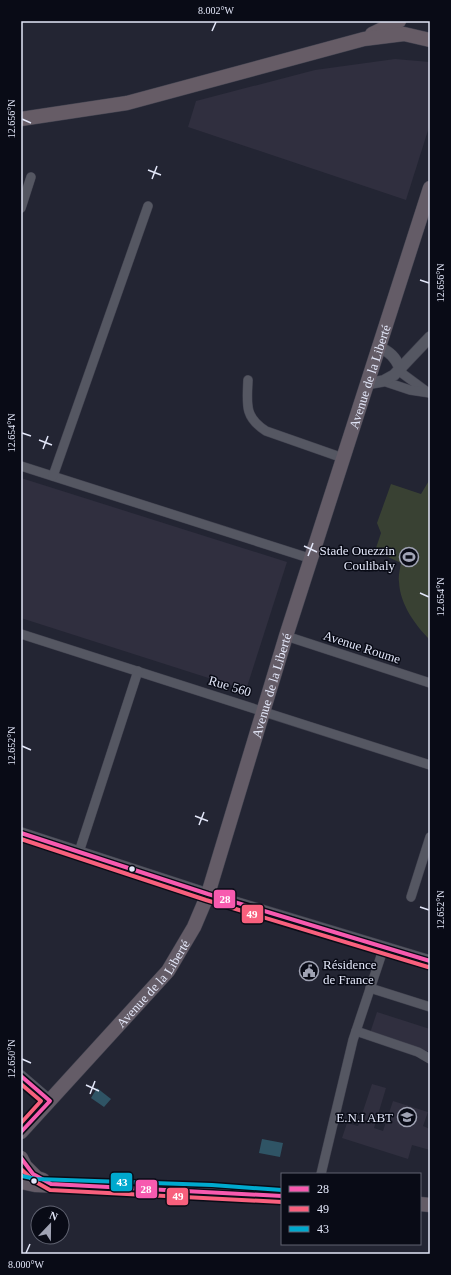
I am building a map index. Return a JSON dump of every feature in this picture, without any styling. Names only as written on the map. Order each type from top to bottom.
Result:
[{"type":"highway","points":[[364,39],[399,21]]},
{"type":"highway","points":[[21,119],[127,103],[364,39],[404,34],[430,40]]},
{"type":"main road","name":"Avenue de la Liberté","points":[[21,1132],[168,971],[194,927],[208,894],[286,636],[430,188]]},
{"type":"main road","points":[[21,1158],[25,1166],[36,1176]]},
{"type":"main road","points":[[21,1172],[36,1176],[51,1184]]},
{"type":"main road","points":[[21,1182],[36,1185],[51,1184],[281,1196]]},
{"type":"street","points":[[22,204],[31,177]]},
{"type":"street","points":[[53,476],[148,206]]},
{"type":"street","points":[[383,382],[394,375],[430,337]]},
{"type":"street","points":[[379,347],[389,352],[395,359],[403,374],[428,392]]},
{"type":"street","points":[[248,380],[249,412],[255,424],[266,431],[343,458]]},
{"type":"street","points":[[366,384],[383,382],[410,390],[428,392]]},
{"type":"street","points":[[21,466],[312,559]]},
{"type":"street","name":"Rue 560","points":[[21,634],[264,710],[430,765]]},
{"type":"street","name":"Avenue Roume","points":[[286,636],[430,683]]},
{"type":"street","points":[[79,852],[138,671]]},
{"type":"street","points":[[21,833],[208,894],[430,961]]},
{"type":"street","points":[[411,898],[430,837]]},
{"type":"street","points":[[321,1173],[356,1031],[384,947]]},
{"type":"street","points":[[370,988],[430,1007]]},
{"type":"street","points":[[356,1031],[418,1052],[430,1059]]},
{"type":"street","points":[[21,1076],[50,1101]]},
{"type":"shaded area","points":[[395,59],[430,62],[430,124],[406,200],[188,127],[196,101],[315,70]]},
{"type":"shaded area","points":[[21,478],[287,562],[246,690],[21,618]]},
{"type":"shaded area","points":[[377,1012],[430,1029],[430,1052],[370,1033]]},
{"type":"shaded area","name":"E.N.I ABT","points":[[372,1084],[386,1088],[374,1128],[383,1131],[393,1101],[428,1112],[423,1126],[430,1129],[430,1150],[412,1145],[408,1159],[342,1138],[347,1123],[358,1126]]},
{"type":"shaded area","points":[[97,1088],[111,1099],[104,1107],[91,1098]]},
{"type":"shaded area","points":[[262,1139],[283,1143],[280,1157],[259,1153]]},
{"type":"green space","name":"Stade Ouezzin Coulibaly","points":[[430,479],[430,640],[419,628],[405,606],[400,590],[399,580],[401,563],[375,551],[381,533],[377,523],[391,484],[421,494]]},
{"type":"transit line","name":"28","points":[[21,833],[208,894],[430,961]]},
{"type":"transit line","name":"49","points":[[21,839],[206,900],[428,967]]},
{"type":"transit line","name":"28","points":[[21,1076],[50,1101],[21,1132]]},
{"type":"transit line","name":"49","points":[[21,1084],[41,1101],[21,1123]]},
{"type":"transit line","name":"28","points":[[21,1158],[33,1174],[51,1184],[281,1196]]},
{"type":"transit line","name":"49","points":[[21,1169],[34,1181],[50,1190],[281,1202]]},
{"type":"transit line","name":"43","points":[[22,1176],[36,1179],[212,1185],[281,1190]]},
{"type":"place","name":"Stade Ouezzin Coulibaly","points":[[409,557]]},
{"type":"place","name":"Résidence de France","points":[[309,971]]},
{"type":"place","name":"E.N.I ABT","points":[[407,1117]]}]
